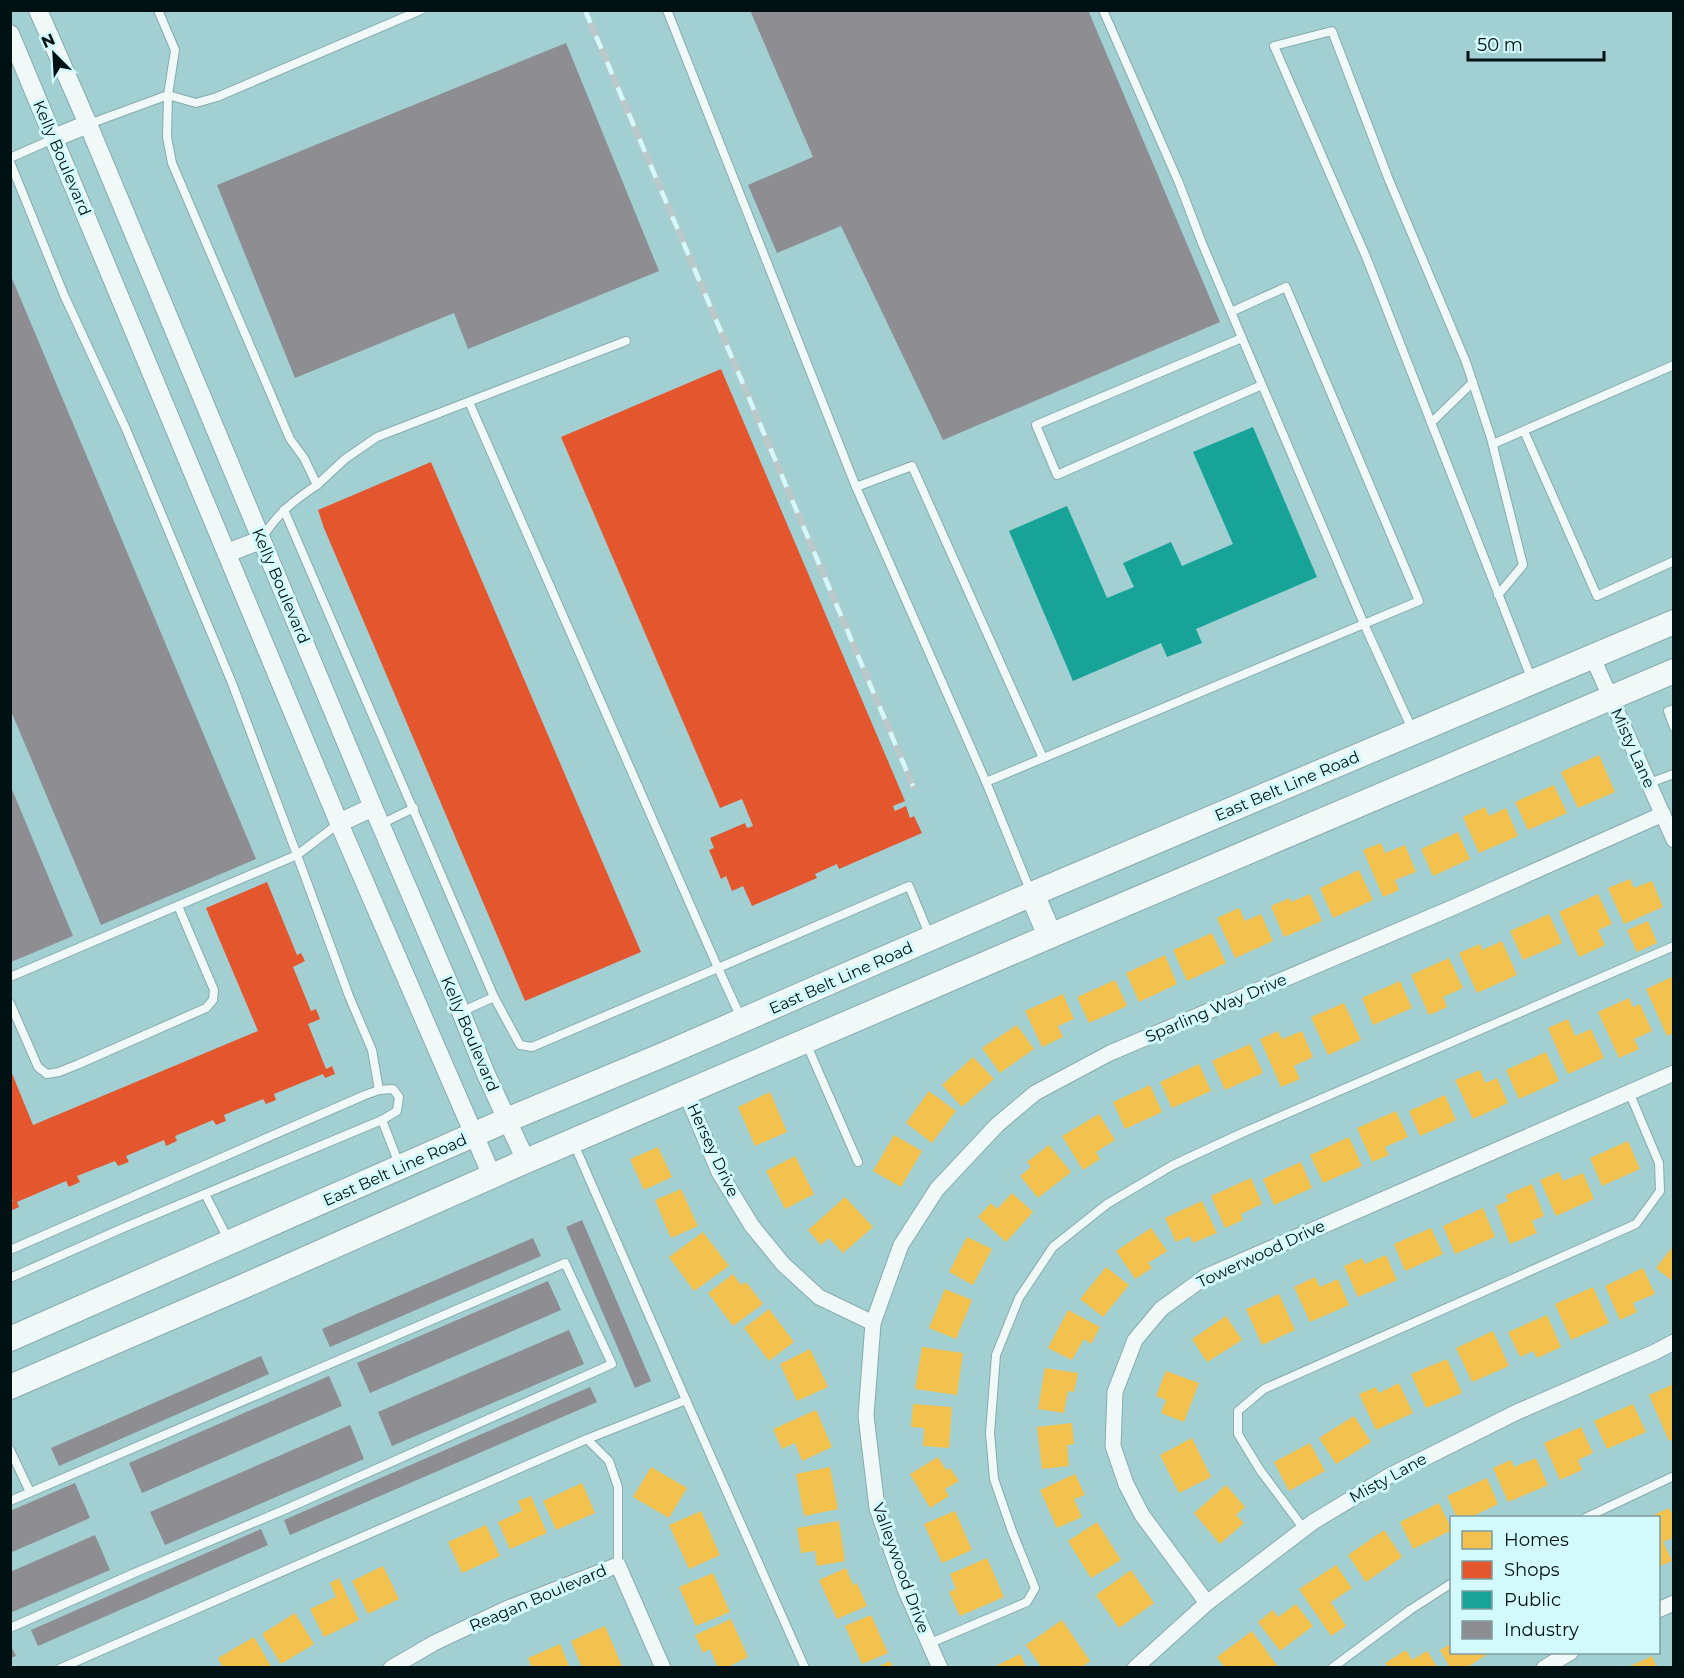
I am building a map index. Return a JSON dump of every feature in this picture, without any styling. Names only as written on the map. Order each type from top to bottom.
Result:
[{"type":"main road","name":"East Belt Line Road","points":[[10,1339],[507,1120],[742,1021],[1032,894],[1674,622]]},
{"type":"main road","points":[[10,1387],[526,1161],[1674,671]]},
{"type":"main road","points":[[1032,894],[1050,936]]},
{"type":"street","name":"Kelly Boulevard","points":[[38,10],[88,124],[485,1072],[526,1161]]},
{"type":"street","name":"Kelly Boulevard","points":[[10,34],[339,822],[492,1176]]},
{"type":"street","points":[[54,138],[88,124]]},
{"type":"street","points":[[227,553],[261,540]]},
{"type":"street","name":"Misty Lane","points":[[1593,656],[1673,836]]},
{"type":"street","points":[[339,822],[373,807]]},
{"type":"street","name":"Sparling Way Drive","points":[[873,1323],[901,1245],[937,1189],[997,1125],[1035,1093],[1110,1053],[1663,814]]},
{"type":"street","name":"Towerwood Drive","points":[[1207,1603],[1142,1515],[1126,1484],[1113,1446],[1114,1392],[1135,1340],[1161,1310],[1204,1277],[1674,1072]]},
{"type":"street","name":"Hersey Drive","points":[[686,1093],[719,1172],[752,1226],[783,1264],[819,1297],[873,1323]]},
{"type":"street","name":"Valleywood Drive","points":[[873,1323],[866,1416],[877,1508],[905,1588],[940,1668]]},
{"type":"street","name":"Misty Lane","points":[[1135,1668],[1207,1603],[1304,1529],[1389,1476],[1517,1412],[1674,1342]]},
{"type":"street","name":"Reagan Boulevard","points":[[391,1668],[434,1643],[506,1609],[618,1565],[663,1668]]},
{"type":"street","points":[[1660,1610],[1674,1603]]},
{"type":"street","points":[[1553,1665],[1570,1654]]},
{"type":"lane","points":[[158,10],[175,50],[168,94],[167,137],[172,163],[290,439],[304,458],[317,485]]},
{"type":"lane","points":[[88,124],[168,94],[196,103],[217,97],[421,10]]},
{"type":"lane","points":[[667,10],[855,487],[987,782],[1032,894]]},
{"type":"lane","points":[[1103,10],[1179,183],[1231,312],[1364,624],[1413,732]]},
{"type":"lane","points":[[1498,595],[1523,565],[1493,444],[1466,362],[1389,180],[1332,32],[1274,46],[1367,259],[1498,595],[1532,682]]},
{"type":"lane","points":[[54,138],[10,160],[64,295],[126,429],[228,672],[349,996],[372,1050],[379,1090]]},
{"type":"lane","points":[[987,782],[1419,600],[1286,287],[1231,312]]},
{"type":"lane","points":[[1242,338],[1036,425],[1057,475],[1262,385]]},
{"type":"lane","points":[[261,540],[273,521],[296,499],[317,485],[345,459],[377,437],[626,341]]},
{"type":"lane","points":[[1493,444],[1674,365]]},
{"type":"lane","points":[[1431,423],[1473,381]]},
{"type":"lane","points":[[469,402],[742,1021]]},
{"type":"lane","points":[[1524,431],[1597,596],[1674,561]]},
{"type":"lane","points":[[855,487],[912,466],[1042,758]]},
{"type":"lane","points":[[284,510],[494,997],[520,1045],[532,1047],[909,886],[931,938]]},
{"type":"lane","points":[[1674,709],[1668,711],[1674,727]]},
{"type":"lane","points":[[1649,783],[1674,774]]},
{"type":"lane","points":[[381,824],[414,808]]},
{"type":"lane","points":[[10,977],[297,855],[339,822]]},
{"type":"lane","points":[[10,1003],[38,1067],[47,1074],[79,1064],[206,1008],[213,1000],[214,990],[178,906]]},
{"type":"lane","points":[[928,1644],[1027,1602],[1035,1588],[994,1479],[990,1433],[996,1355],[1019,1298],[1053,1247],[1107,1203],[1173,1165],[1674,946]]},
{"type":"lane","points":[[461,1012],[494,997]]},
{"type":"lane","points":[[805,1041],[858,1162]]},
{"type":"lane","points":[[10,1250],[365,1095],[379,1090],[393,1089],[399,1097],[397,1111],[382,1120],[10,1278]]},
{"type":"lane","points":[[1304,1529],[1260,1470],[1238,1434],[1238,1411],[1264,1389],[1636,1224],[1660,1191],[1659,1163],[1629,1092]]},
{"type":"lane","points":[[382,1120],[400,1168]]},
{"type":"lane","points":[[573,1141],[805,1668]]},
{"type":"lane","points":[[205,1194],[230,1243]]},
{"type":"lane","points":[[10,1501],[565,1263],[612,1364],[284,1510],[139,1570],[10,1628]]},
{"type":"lane","points":[[61,1668],[587,1439],[686,1400]]},
{"type":"lane","points":[[587,1439],[609,1461],[618,1487],[618,1565]]},
{"type":"lane","points":[[11,1452],[30,1492]]},
{"type":"lane","points":[[1589,1516],[1674,1476]]},
{"type":"lane","points":[[1332,1668],[1401,1616],[1450,1584]]},
{"type":"building: Homes","points":[[1599,755],[1615,792],[1578,808],[1561,772]]},
{"type":"building: Homes","points":[[1554,785],[1567,813],[1528,830],[1515,802]]},
{"type":"building: Homes","points":[[1485,807],[1489,816],[1506,808],[1518,836],[1479,853],[1463,817]]},
{"type":"building: Homes","points":[[1458,832],[1470,859],[1433,876],[1421,849]]},
{"type":"building: Homes","points":[[1381,843],[1385,853],[1405,845],[1416,872],[1395,880],[1399,890],[1383,897],[1363,850]]},
{"type":"building: Homes","points":[[1359,870],[1373,900],[1333,918],[1320,888]]},
{"type":"building: Homes","points":[[1630,879],[1634,888],[1652,881],[1663,907],[1624,924],[1608,888]]},
{"type":"building: Homes","points":[[1310,894],[1322,921],[1284,937],[1271,906],[1290,898],[1291,902]]},
{"type":"building: Homes","points":[[1598,894],[1612,924],[1598,930],[1605,945],[1579,957],[1559,912]]},
{"type":"building: Homes","points":[[1239,908],[1245,921],[1261,914],[1273,941],[1235,958],[1217,918]]},
{"type":"building: Homes","points":[[1549,914],[1562,943],[1523,960],[1510,931]]},
{"type":"building: Homes","points":[[1648,921],[1657,943],[1637,952],[1627,930]]},
{"type":"building: Homes","points":[[1212,933],[1226,963],[1187,981],[1173,950]]},
{"type":"building: Homes","points":[[1502,941],[1517,975],[1477,993],[1459,953],[1480,944],[1482,950]]},
{"type":"building: Homes","points":[[1165,955],[1177,984],[1139,1002],[1126,973]]},
{"type":"building: Homes","points":[[1449,958],[1463,988],[1443,997],[1447,1007],[1429,1015],[1411,975]]},
{"type":"building: Homes","points":[[1674,976],[1674,1033],[1667,1036],[1646,989]]},
{"type":"building: Homes","points":[[1115,980],[1127,1006],[1089,1023],[1077,997]]},
{"type":"building: Homes","points":[[1400,981],[1412,1008],[1373,1025],[1362,998]]},
{"type":"building: Homes","points":[[1063,994],[1074,1019],[1058,1026],[1063,1037],[1042,1047],[1025,1011]]},
{"type":"building: Homes","points":[[1629,998],[1633,1007],[1640,1004],[1652,1031],[1634,1039],[1639,1049],[1619,1058],[1598,1012]]},
{"type":"building: Homes","points":[[1344,1003],[1361,1040],[1328,1055],[1311,1017]]},
{"type":"building: Homes","points":[[1568,1019],[1575,1036],[1591,1029],[1604,1058],[1568,1074],[1548,1028]]},
{"type":"building: Homes","points":[[1017,1025],[1034,1049],[1000,1073],[982,1048]]},
{"type":"building: Homes","points":[[1278,1031],[1282,1039],[1302,1031],[1313,1057],[1294,1066],[1300,1079],[1281,1087],[1260,1039]]},
{"type":"building: Homes","points":[[1250,1044],[1263,1073],[1225,1090],[1212,1061]]},
{"type":"building: Homes","points":[[1546,1052],[1559,1081],[1519,1099],[1506,1070]]},
{"type":"building: Homes","points":[[973,1057],[994,1079],[962,1107],[942,1085]]},
{"type":"building: Homes","points":[[1199,1064],[1211,1091],[1172,1108],[1160,1082]]},
{"type":"building: Homes","points":[[1480,1070],[1485,1083],[1497,1078],[1508,1103],[1473,1119],[1455,1080]]},
{"type":"building: Homes","points":[[1150,1085],[1162,1112],[1125,1129],[1113,1102]]},
{"type":"building: Homes","points":[[929,1091],[956,1111],[932,1143],[906,1123]]},
{"type":"building: Homes","points":[[770,1092],[787,1132],[755,1146],[738,1107]]},
{"type":"building: Homes","points":[[1445,1095],[1456,1120],[1420,1136],[1409,1111]]},
{"type":"building: Homes","points":[[1396,1111],[1408,1137],[1385,1147],[1389,1155],[1372,1162],[1357,1128]]},
{"type":"building: Homes","points":[[1099,1114],[1115,1140],[1096,1152],[1100,1159],[1083,1170],[1062,1136]]},
{"type":"building: Homes","points":[[894,1135],[922,1151],[901,1187],[873,1171]]},
{"type":"building: Homes","points":[[1349,1137],[1362,1166],[1323,1183],[1310,1155]]},
{"type":"building: Homes","points":[[1628,1141],[1640,1169],[1602,1186],[1590,1158]]},
{"type":"building: Homes","points":[[1049,1145],[1071,1172],[1038,1198],[1020,1176],[1031,1167],[1027,1162]]},
{"type":"building: Homes","points":[[658,1147],[672,1177],[644,1190],[630,1159]]},
{"type":"building: Homes","points":[[795,1156],[814,1194],[785,1209],[766,1171]]},
{"type":"building: Homes","points":[[1301,1162],[1312,1188],[1274,1205],[1263,1179]]},
{"type":"building: Homes","points":[[1559,1172],[1563,1181],[1583,1173],[1594,1199],[1556,1216],[1540,1180]]},
{"type":"building: Homes","points":[[1251,1178],[1262,1204],[1241,1214],[1243,1220],[1225,1228],[1211,1196]]},
{"type":"building: Homes","points":[[1532,1184],[1544,1216],[1532,1221],[1537,1233],[1510,1244],[1496,1206],[1508,1201],[1506,1195]]},
{"type":"building: Homes","points":[[681,1189],[698,1226],[671,1238],[655,1200]]},
{"type":"building: Homes","points":[[1012,1193],[1033,1212],[1006,1242],[978,1217],[991,1203],[997,1209]]},
{"type":"building: Homes","points":[[845,1197],[873,1227],[843,1253],[829,1238],[821,1245],[808,1230]]},
{"type":"building: Homes","points":[[1202,1201],[1217,1233],[1193,1243],[1190,1236],[1176,1242],[1165,1218]]},
{"type":"building: Homes","points":[[1483,1208],[1495,1237],[1455,1254],[1443,1226]]},
{"type":"building: Homes","points":[[1151,1228],[1167,1251],[1148,1263],[1152,1268],[1135,1279],[1116,1251]]},
{"type":"building: Homes","points":[[1431,1228],[1443,1254],[1405,1271],[1394,1244]]},
{"type":"building: Homes","points":[[703,1232],[729,1266],[694,1291],[669,1257]]},
{"type":"building: Homes","points":[[967,1237],[992,1249],[973,1285],[949,1272]]},
{"type":"building: Homes","points":[[1674,1245],[1674,1282],[1656,1268]]},
{"type":"building: Homes","points":[[1386,1255],[1397,1280],[1358,1297],[1344,1266],[1362,1258],[1365,1264]]},
{"type":"building: Homes","points":[[1106,1267],[1129,1285],[1103,1317],[1080,1299]]},
{"type":"building: Homes","points":[[1643,1268],[1655,1294],[1633,1303],[1637,1312],[1620,1320],[1605,1286]]},
{"type":"building: Homes","points":[[733,1274],[741,1285],[746,1282],[763,1304],[733,1326],[708,1293]]},
{"type":"building: Homes","points":[[1315,1277],[1320,1287],[1338,1279],[1349,1305],[1310,1322],[1294,1287]]},
{"type":"building: Homes","points":[[1593,1287],[1609,1323],[1571,1340],[1555,1304]]},
{"type":"building: Homes","points":[[945,1289],[972,1300],[956,1339],[929,1328]]},
{"type":"building: Homes","points":[[1279,1294],[1295,1330],[1262,1345],[1246,1309]]},
{"type":"building: Homes","points":[[769,1309],[794,1342],[769,1361],[744,1328]]},
{"type":"building: Homes","points":[[1068,1310],[1100,1327],[1091,1344],[1084,1339],[1072,1360],[1048,1348]]},
{"type":"building: Homes","points":[[1547,1315],[1561,1347],[1537,1358],[1533,1351],[1520,1357],[1508,1332]]},
{"type":"building: Homes","points":[[1226,1316],[1242,1340],[1207,1362],[1192,1339]]},
{"type":"building: Homes","points":[[1493,1331],[1509,1366],[1472,1382],[1456,1348]]},
{"type":"building: Homes","points":[[922,1347],[963,1353],[957,1395],[915,1389]]},
{"type":"building: Homes","points":[[810,1349],[828,1387],[797,1401],[780,1364]]},
{"type":"building: Homes","points":[[1447,1359],[1462,1393],[1426,1408],[1411,1374]]},
{"type":"building: Homes","points":[[1045,1368],[1078,1373],[1074,1392],[1068,1391],[1064,1413],[1038,1409]]},
{"type":"building: Homes","points":[[1166,1371],[1199,1383],[1184,1422],[1161,1413],[1166,1400],[1156,1396]]},
{"type":"building: Homes","points":[[1399,1383],[1413,1413],[1376,1430],[1359,1394],[1376,1387],[1379,1393]]},
{"type":"building: Homes","points":[[1674,1384],[1674,1439],[1669,1441],[1649,1395]]},
{"type":"building: Homes","points":[[913,1404],[952,1407],[949,1448],[923,1446],[924,1428],[911,1427]]},
{"type":"building: Homes","points":[[1633,1404],[1646,1432],[1607,1449],[1594,1421]]},
{"type":"building: Homes","points":[[816,1410],[832,1447],[802,1461],[795,1443],[782,1449],[773,1429]]},
{"type":"building: Homes","points":[[1354,1416],[1371,1442],[1336,1464],[1319,1438]]},
{"type":"building: Homes","points":[[1072,1423],[1074,1444],[1067,1445],[1069,1466],[1042,1469],[1037,1427]]},
{"type":"building: Homes","points":[[1581,1427],[1593,1453],[1578,1460],[1582,1470],[1560,1480],[1544,1443]]},
{"type":"building: Homes","points":[[1192,1438],[1211,1477],[1179,1493],[1160,1455]]},
{"type":"building: Homes","points":[[1310,1443],[1325,1471],[1289,1491],[1274,1462]]},
{"type":"building: Homes","points":[[938,1457],[946,1470],[950,1468],[959,1481],[945,1489],[949,1496],[930,1508],[910,1474]]},
{"type":"building: Homes","points":[[1536,1458],[1548,1485],[1508,1502],[1493,1468],[1511,1460],[1514,1467]]},
{"type":"building: Homes","points":[[651,1467],[687,1488],[669,1518],[633,1497]]},
{"type":"building: Homes","points":[[830,1467],[838,1509],[804,1516],[796,1474]]},
{"type":"building: Homes","points":[[1075,1474],[1085,1495],[1074,1499],[1082,1517],[1057,1528],[1040,1490]]},
{"type":"building: Homes","points":[[1487,1478],[1498,1504],[1473,1516],[1456,1516],[1447,1496]]},
{"type":"building: Homes","points":[[582,1483],[595,1513],[556,1530],[543,1501]]},
{"type":"building: Homes","points":[[1226,1485],[1245,1507],[1236,1515],[1244,1523],[1220,1544],[1194,1513]]},
{"type":"building: Homes","points":[[531,1496],[547,1533],[510,1549],[498,1522],[522,1511],[518,1501]]},
{"type":"building: Homes","points":[[1439,1503],[1450,1526],[1450,1531],[1413,1549],[1400,1522]]},
{"type":"building: Homes","points":[[1669,1508],[1674,1518],[1674,1537],[1663,1542],[1672,1561],[1660,1566],[1660,1516],[1651,1516]]},
{"type":"building: Homes","points":[[701,1511],[720,1555],[689,1569],[669,1525]]},
{"type":"building: Homes","points":[[955,1511],[972,1550],[942,1563],[924,1524]]},
{"type":"building: Homes","points":[[839,1521],[845,1561],[817,1566],[815,1551],[801,1553],[797,1528]]},
{"type":"building: Homes","points":[[1097,1522],[1121,1560],[1091,1578],[1068,1541]]},
{"type":"building: Homes","points":[[486,1525],[500,1556],[462,1573],[448,1542]]},
{"type":"building: Homes","points":[[1384,1530],[1402,1557],[1366,1582],[1348,1555]]},
{"type":"building: Homes","points":[[987,1558],[1004,1597],[960,1616],[949,1592],[956,1589],[950,1574]]},
{"type":"building: Homes","points":[[1336,1565],[1352,1588],[1331,1602],[1346,1626],[1331,1636],[1299,1589]]},
{"type":"building: Homes","points":[[383,1566],[399,1599],[368,1614],[352,1581]]},
{"type":"building: Homes","points":[[846,1568],[853,1585],[857,1583],[867,1606],[837,1619],[819,1580]]},
{"type":"building: Homes","points":[[1131,1570],[1154,1603],[1119,1628],[1096,1595]]},
{"type":"building: Homes","points":[[713,1573],[730,1612],[696,1626],[679,1587]]},
{"type":"building: Homes","points":[[339,1578],[359,1620],[324,1637],[310,1609],[336,1597],[330,1583]]},
{"type":"building: Homes","points":[[1296,1604],[1313,1626],[1280,1651],[1258,1622],[1273,1610],[1278,1617]]},
{"type":"building: Homes","points":[[295,1613],[314,1644],[281,1664],[262,1634]]},
{"type":"building: Homes","points":[[871,1615],[888,1653],[862,1664],[845,1626]]},
{"type":"building: Homes","points":[[731,1619],[748,1657],[726,1668],[718,1668],[710,1649],[703,1653],[695,1635]]},
{"type":"building: Homes","points":[[1062,1620],[1090,1661],[1081,1668],[1042,1668],[1026,1645]]},
{"type":"building: Homes","points":[[605,1626],[622,1666],[619,1668],[582,1668],[571,1641]]},
{"type":"building: Homes","points":[[1252,1631],[1279,1668],[1225,1668],[1217,1657]]},
{"type":"building: Homes","points":[[254,1637],[272,1668],[223,1668],[218,1658]]},
{"type":"building: Homes","points":[[560,1644],[570,1668],[532,1668],[528,1658]]},
{"type":"building: Homes","points":[[1450,1644],[1450,1654],[1488,1654],[1466,1668],[1450,1668],[1440,1650]]},
{"type":"building: Homes","points":[[1406,1650],[1412,1660],[1427,1651],[1438,1668],[1388,1668],[1385,1663]]},
{"type":"building: Homes","points":[[1020,1654],[1027,1668],[992,1668]]},
{"type":"building: Homes","points":[[1652,1656],[1657,1668],[1626,1668]]},
{"type":"building: Homes","points":[[890,1661],[894,1668],[875,1668]]},
{"type":"building: Shops","points":[[721,369],[905,801],[893,806],[895,811],[906,806],[910,818],[914,816],[922,833],[839,869],[837,864],[815,874],[817,878],[752,906],[743,886],[732,891],[726,876],[721,879],[709,850],[714,848],[710,838],[745,823],[747,828],[753,826],[742,799],[720,808],[561,437]]},
{"type":"building: Shops","points":[[431,462],[641,952],[525,1001],[318,510]]},
{"type":"building: Shops","points":[[267,882],[297,955],[301,953],[305,961],[293,967],[311,1011],[316,1009],[320,1019],[308,1024],[326,1069],[332,1066],[335,1074],[325,1078],[323,1074],[274,1094],[276,1100],[266,1104],[263,1099],[224,1115],[226,1121],[216,1125],[213,1120],[175,1136],[177,1141],[166,1146],[164,1140],[126,1156],[129,1162],[118,1166],[115,1161],[77,1176],[80,1182],[69,1187],[66,1181],[17,1202],[19,1207],[10,1211],[10,1202],[13,1201],[11,1196],[11,1071],[33,1125],[258,1031],[206,908]]},
{"type":"building: Public","points":[[1253,427],[1317,577],[1196,629],[1202,643],[1167,657],[1161,643],[1073,681],[1009,531],[1067,506],[1107,598],[1134,587],[1123,563],[1171,542],[1182,566],[1233,544],[1193,452]]},
{"type":"building: Industry","points":[[750,10],[1088,10],[1220,322],[943,440],[841,226],[777,253],[748,185],[813,157]]},
{"type":"building: Industry","points":[[566,43],[659,271],[468,349],[454,313],[295,378],[217,185]]},
{"type":"building: Industry","points":[[11,276],[256,859],[101,925],[11,711]]},
{"type":"building: Industry","points":[[11,787],[73,936],[11,962]]},
{"type":"building: Industry","points":[[582,1220],[651,1381],[635,1388],[566,1227]]},
{"type":"building: Industry","points":[[533,1238],[541,1256],[330,1347],[322,1329]]},
{"type":"building: Industry","points":[[548,1281],[561,1310],[370,1393],[357,1363]]},
{"type":"building: Industry","points":[[569,1330],[584,1364],[392,1446],[378,1412]]},
{"type":"building: Industry","points":[[261,1356],[269,1374],[59,1466],[51,1448]]},
{"type":"building: Industry","points":[[329,1376],[342,1406],[142,1493],[129,1463]]},
{"type":"building: Industry","points":[[590,1387],[597,1402],[290,1535],[284,1520]]},
{"type":"building: Industry","points":[[350,1425],[364,1459],[165,1545],[150,1512]]},
{"type":"building: Industry","points":[[75,1483],[90,1518],[10,1553],[10,1511]]},
{"type":"building: Industry","points":[[261,1529],[268,1545],[38,1646],[31,1630]]},
{"type":"building: Industry","points":[[95,1535],[110,1570],[10,1613],[10,1572]]},
{"type":"building: Industry","points":[[10,1644],[16,1656],[10,1658]]},
{"type":"railway","points":[[585,10],[913,786]]}]
